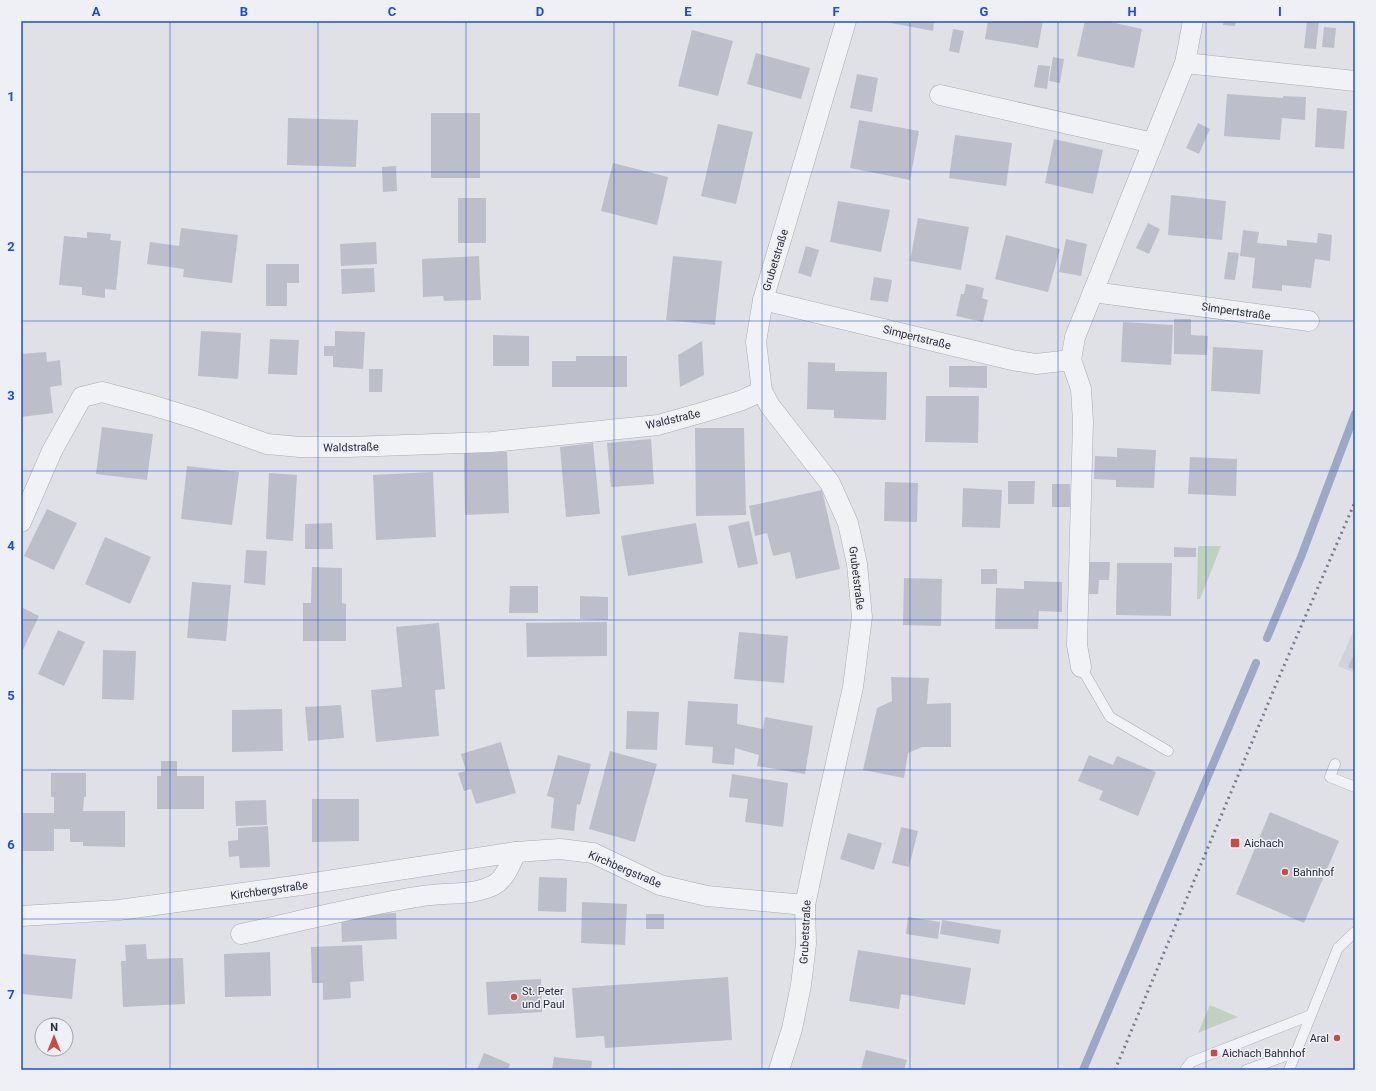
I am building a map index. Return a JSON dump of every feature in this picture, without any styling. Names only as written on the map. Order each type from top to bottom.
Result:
[{"type":"street","name":"Grubetstraße","points":[[779,1070],[792,1029],[801,985],[806,944],[805,905],[818,839],[846,722],[856,666],[862,617],[857,564],[848,523],[830,483],[770,406],[762,391],[756,342],[764,300],[846,21]]},
{"type":"street","points":[[1081,667],[1077,645],[1083,422],[1081,389],[1071,360],[1076,337],[1093,292],[1185,63],[1192,21]]},
{"type":"street","points":[[1185,63],[1355,81]]},
{"type":"street","points":[[940,95],[1153,143]]},
{"type":"street","name":"Simpertstraße","points":[[1093,292],[1308,321]]},
{"type":"street","name":"Simpertstraße","points":[[764,300],[1012,360],[1036,364],[1071,360]]},
{"type":"street","name":"Waldstraße","points":[[21,522],[52,452],[82,397],[102,392],[197,419],[267,444],[300,447],[349,447],[492,442],[658,425],[740,401],[762,391]]},
{"type":"street","name":"Kirchbergstraße","points":[[21,916],[126,909],[301,886],[516,852],[560,849],[593,853],[660,885],[707,896],[805,905]]},
{"type":"street","points":[[241,934],[360,908],[424,896],[481,891],[496,884],[506,873],[516,852]]},
{"type":"lane","points":[[1081,667],[1110,716],[1168,751]]},
{"type":"lane","points":[[1335,764],[1330,777],[1355,787]]},
{"type":"lane","points":[[1290,1070],[1338,948],[1355,932]]},
{"type":"lane","points":[[1185,1070],[1191,1062],[1311,1015]]},
{"type":"lane","points":[[1246,1070],[1296,1052]]},
{"type":"shaded area","points":[[1355,627],[1355,673],[1338,666]]},
{"type":"green space","points":[[1198,546],[1221,546],[1200,599],[1197,599]]},
{"type":"green space","points":[[1210,1005],[1238,1017],[1198,1033]]},
{"type":"building","points":[[891,21],[934,21],[933,31],[891,23]]},
{"type":"building","points":[[988,21],[1043,21],[1038,48],[985,39]]},
{"type":"building","points":[[1085,21],[1106,21],[1142,29],[1134,68],[1077,56]]},
{"type":"building","points":[[1224,21],[1236,21],[1235,26],[1223,25]]},
{"type":"building","points":[[1307,21],[1319,21],[1316,49],[1304,48]]},
{"type":"building","points":[[1324,27],[1336,28],[1334,48],[1322,47]]},
{"type":"building","points":[[953,29],[964,31],[959,53],[949,51]]},
{"type":"building","points":[[692,30],[733,41],[718,96],[678,86]]},
{"type":"building","points":[[756,53],[810,68],[801,99],[747,84]]},
{"type":"building","points":[[1053,57],[1064,59],[1060,83],[1049,81]]},
{"type":"building","points":[[1038,65],[1050,66],[1047,89],[1034,87]]},
{"type":"building","points":[[857,74],[878,78],[872,112],[850,108]]},
{"type":"building","points":[[1227,94],[1283,98],[1283,96],[1306,97],[1305,120],[1282,118],[1280,140],[1224,136]]},
{"type":"building","points":[[1317,108],[1347,111],[1344,149],[1315,147]]},
{"type":"building","points":[[431,113],[480,113],[480,178],[431,178]]},
{"type":"building","points":[[288,118],[358,120],[356,167],[287,165]]},
{"type":"building","points":[[859,120],[919,131],[910,180],[850,168]]},
{"type":"building","points":[[1198,123],[1210,129],[1199,154],[1186,148]]},
{"type":"building","points":[[718,124],[753,132],[736,204],[701,196]]},
{"type":"building","points":[[955,135],[1012,143],[1006,186],[949,178]]},
{"type":"building","points":[[1054,139],[1103,150],[1093,194],[1045,183]]},
{"type":"building","points":[[613,163],[668,177],[657,225],[601,211]]},
{"type":"building","points":[[396,166],[397,191],[383,192],[382,167]]},
{"type":"building","points":[[1171,195],[1226,201],[1222,240],[1168,235]]},
{"type":"building","points":[[458,198],[486,198],[486,243],[458,243]]},
{"type":"building","points":[[838,201],[890,210],[881,252],[830,242]]},
{"type":"building","points":[[918,218],[969,227],[961,270],[910,261]]},
{"type":"building","points":[[1148,223],[1160,229],[1149,254],[1136,248]]},
{"type":"building","points":[[181,228],[238,235],[232,283],[183,277],[184,269],[147,264],[150,242],[179,246]]},
{"type":"building","points":[[1243,230],[1259,232],[1257,243],[1287,246],[1287,240],[1317,243],[1318,233],[1332,235],[1330,261],[1315,259],[1311,288],[1282,285],[1282,291],[1252,288],[1255,258],[1240,256]]},
{"type":"building","points":[[87,232],[111,234],[110,240],[121,241],[116,290],[105,289],[105,298],[82,295],[82,287],[59,285],[64,236],[87,238]]},
{"type":"building","points":[[1006,235],[1060,249],[1048,292],[995,279]]},
{"type":"building","points":[[1066,239],[1087,244],[1081,276],[1059,272]]},
{"type":"building","points":[[376,242],[377,264],[341,266],[340,244]]},
{"type":"building","points":[[806,246],[819,250],[811,277],[798,273]]},
{"type":"building","points":[[1228,252],[1239,253],[1235,280],[1224,279]]},
{"type":"building","points":[[479,256],[481,300],[444,301],[443,296],[423,297],[422,259]]},
{"type":"building","points":[[673,256],[722,261],[715,325],[666,320]]},
{"type":"building","points":[[266,264],[299,264],[299,283],[287,283],[287,306],[266,306]]},
{"type":"building","points":[[374,268],[375,292],[342,294],[341,269]]},
{"type":"building","points":[[874,277],[892,280],[888,302],[870,300]]},
{"type":"building","points":[[966,284],[984,288],[982,298],[988,300],[983,322],[956,316],[961,294],[964,294]]},
{"type":"building","points":[[1174,319],[1191,319],[1191,335],[1208,336],[1207,355],[1174,354]]},
{"type":"building","points":[[1123,322],[1173,325],[1171,365],[1121,362]]},
{"type":"building","points":[[201,331],[241,333],[238,379],[198,376]]},
{"type":"building","points":[[335,331],[365,332],[363,369],[333,367],[333,356],[324,356],[324,346],[335,346]]},
{"type":"building","points":[[493,335],[529,336],[529,366],[493,366]]},
{"type":"building","points":[[270,339],[299,340],[297,375],[268,374]]},
{"type":"building","points":[[702,341],[704,375],[680,387],[678,355]]},
{"type":"building","points":[[1213,347],[1263,350],[1260,394],[1211,391]]},
{"type":"building","points":[[46,352],[47,362],[60,360],[62,385],[50,387],[53,413],[21,417],[21,354]]},
{"type":"building","points":[[576,356],[627,356],[627,387],[552,387],[552,361],[576,361]]},
{"type":"building","points":[[808,362],[835,363],[835,371],[887,372],[886,420],[834,418],[834,410],[807,409]]},
{"type":"building","points":[[949,366],[987,366],[987,388],[949,387]]},
{"type":"building","points":[[369,369],[383,369],[382,392],[369,392]]},
{"type":"building","points":[[926,396],[979,396],[978,443],[925,442]]},
{"type":"building","points":[[102,427],[153,434],[147,480],[96,474]]},
{"type":"building","points":[[695,428],[744,428],[746,515],[696,516]]},
{"type":"building","points":[[651,439],[654,484],[611,487],[607,443]]},
{"type":"building","points":[[593,443],[600,514],[566,517],[560,447]]},
{"type":"building","points":[[1117,448],[1156,450],[1154,488],[1116,487],[1116,480],[1094,479],[1095,456],[1117,457]]},
{"type":"building","points":[[507,452],[509,513],[465,515],[464,453]]},
{"type":"building","points":[[1190,457],[1237,459],[1236,496],[1188,494]]},
{"type":"building","points":[[187,466],[239,472],[232,525],[181,519]]},
{"type":"building","points":[[433,472],[436,537],[376,540],[373,475]]},
{"type":"building","points":[[269,473],[297,475],[293,541],[266,539]]},
{"type":"building","points":[[1008,481],[1035,481],[1034,504],[1008,504]]},
{"type":"building","points":[[885,482],[918,483],[917,522],[884,521]]},
{"type":"building","points":[[1052,484],[1070,484],[1070,507],[1052,507]]},
{"type":"building","points":[[963,488],[1002,490],[1000,528],[962,527]]},
{"type":"building","points":[[822,490],[840,569],[796,579],[790,552],[773,556],[767,533],[755,536],[749,506]]},
{"type":"building","points":[[47,509],[77,523],[54,570],[24,556]]},
{"type":"building","points":[[749,521],[758,564],[738,568],[728,526]]},
{"type":"building","points":[[332,523],[333,549],[305,549],[305,524]]},
{"type":"building","points":[[696,523],[703,563],[628,576],[621,536]]},
{"type":"building","points":[[105,537],[151,557],[130,604],[85,584]]},
{"type":"building","points":[[1174,547],[1196,548],[1196,557],[1174,557]]},
{"type":"building","points":[[246,550],[267,551],[265,585],[244,583]]},
{"type":"building","points":[[1088,562],[1110,562],[1109,580],[1099,580],[1098,594],[1088,594]]},
{"type":"building","points":[[1117,563],[1172,563],[1171,616],[1116,615]]},
{"type":"building","points":[[312,567],[342,568],[342,603],[346,604],[346,641],[303,641],[303,603],[311,603]]},
{"type":"building","points":[[981,569],[997,569],[997,584],[981,584]]},
{"type":"building","points":[[904,578],[942,579],[941,626],[903,625]]},
{"type":"building","points":[[1024,581],[1062,582],[1062,612],[1039,611],[1038,629],[995,629],[996,588],[1024,589]]},
{"type":"building","points":[[192,582],[231,585],[226,641],[187,638]]},
{"type":"building","points":[[510,586],[538,586],[538,613],[509,613]]},
{"type":"building","points":[[580,596],[608,597],[608,620],[580,619]]},
{"type":"building","points":[[21,607],[39,616],[21,654]]},
{"type":"building","points":[[607,622],[607,656],[527,657],[526,623]]},
{"type":"building","points":[[439,623],[445,689],[435,690],[439,736],[376,742],[371,690],[402,687],[396,627]]},
{"type":"building","points":[[58,630],[85,642],[64,686],[38,674]]},
{"type":"building","points":[[739,632],[788,636],[784,683],[734,679]]},
{"type":"building","points":[[103,650],[136,651],[134,700],[102,699]]},
{"type":"building","points":[[1355,652],[1355,670],[1348,667]]},
{"type":"building","points":[[891,677],[929,678],[927,704],[951,703],[951,747],[922,747],[908,753],[904,778],[863,770],[877,708],[892,701]]},
{"type":"building","points":[[688,701],[738,704],[737,724],[763,729],[765,717],[813,726],[805,774],[757,766],[759,755],[735,748],[734,765],[712,763],[713,747],[685,745]]},
{"type":"building","points":[[341,705],[344,738],[308,741],[305,707]]},
{"type":"building","points":[[282,709],[283,751],[232,752],[232,710]]},
{"type":"building","points":[[627,711],[659,712],[657,750],[626,749]]},
{"type":"building","points":[[501,742],[516,793],[476,804],[471,789],[464,791],[458,773],[466,771],[461,754]]},
{"type":"building","points":[[610,751],[657,764],[635,842],[589,829]]},
{"type":"building","points":[[558,755],[591,764],[580,805],[577,804],[574,831],[551,828],[554,798],[547,796]]},
{"type":"building","points":[[1089,755],[1113,765],[1117,756],[1156,772],[1138,816],[1099,800],[1103,791],[1078,781]]},
{"type":"building","points":[[161,761],[177,761],[177,776],[204,776],[204,809],[157,809],[157,776],[161,776]]},
{"type":"building","points":[[51,773],[86,773],[86,797],[84,797],[83,811],[125,811],[125,847],[83,846],[83,842],[70,842],[70,829],[54,829],[54,851],[21,851],[21,813],[54,813],[54,797],[51,797]]},
{"type":"building","points":[[732,774],[788,783],[783,827],[745,822],[748,799],[729,797]]},
{"type":"building","points":[[312,799],[359,799],[359,841],[312,842]]},
{"type":"building","points":[[266,800],[267,825],[236,826],[235,801]]},
{"type":"building","name":"Bahnhof","points":[[1270,812],[1339,841],[1304,923],[1236,894]]},
{"type":"building","points":[[268,826],[270,867],[240,868],[239,856],[229,857],[228,841],[238,840],[238,828]]},
{"type":"building","points":[[901,827],[918,831],[909,867],[892,863]]},
{"type":"building","points":[[848,833],[882,843],[874,870],[840,859]]},
{"type":"building","points":[[539,877],[567,878],[566,912],[538,911]]},
{"type":"building","points":[[582,902],[627,904],[625,945],[581,943]]},
{"type":"building","points":[[396,913],[397,939],[342,942],[341,916]]},
{"type":"building","points":[[646,914],[664,914],[664,929],[646,929]]},
{"type":"building","points":[[908,917],[940,922],[938,939],[906,934]]},
{"type":"building","points":[[942,920],[1001,930],[999,944],[940,934]]},
{"type":"building","points":[[146,944],[147,959],[183,958],[185,1004],[123,1007],[121,961],[126,961],[125,945]]},
{"type":"building","points":[[362,945],[364,981],[350,982],[351,998],[323,1000],[323,983],[312,983],[311,947]]},
{"type":"building","points":[[858,950],[971,968],[965,1005],[901,994],[899,1009],[849,1001]]},
{"type":"building","points":[[270,952],[271,996],[225,997],[224,954]]},
{"type":"building","points":[[21,954],[76,959],[72,999],[21,994]]},
{"type":"building","points":[[728,977],[732,1040],[605,1048],[604,1036],[576,1038],[572,988]]},
{"type":"building","name":"St. Peter und Paul","points":[[541,979],[542,1012],[488,1015],[486,982]]},
{"type":"building","points":[[866,1050],[907,1060],[904,1070],[861,1070]]},
{"type":"building","points":[[484,1053],[510,1064],[508,1070],[477,1070]]},
{"type":"building","points":[[554,1057],[592,1061],[591,1070],[552,1070]]},
{"type":"waterway","points":[[1267,638],[1301,557],[1355,414]]},
{"type":"waterway","points":[[1083,1070],[1256,663]]},
{"type":"railway","points":[[1115,1070],[1280,675],[1355,502]]},
{"type":"place","name":"Aichach","points":[[1235,843]]},
{"type":"place","name":"Bahnhof","points":[[1285,872]]},
{"type":"place","name":"St. Peter und Paul","points":[[514,997]]},
{"type":"place","name":"Aral","points":[[1337,1038]]},
{"type":"place","name":"Aichach Bahnhof","points":[[1214,1053]]}]
